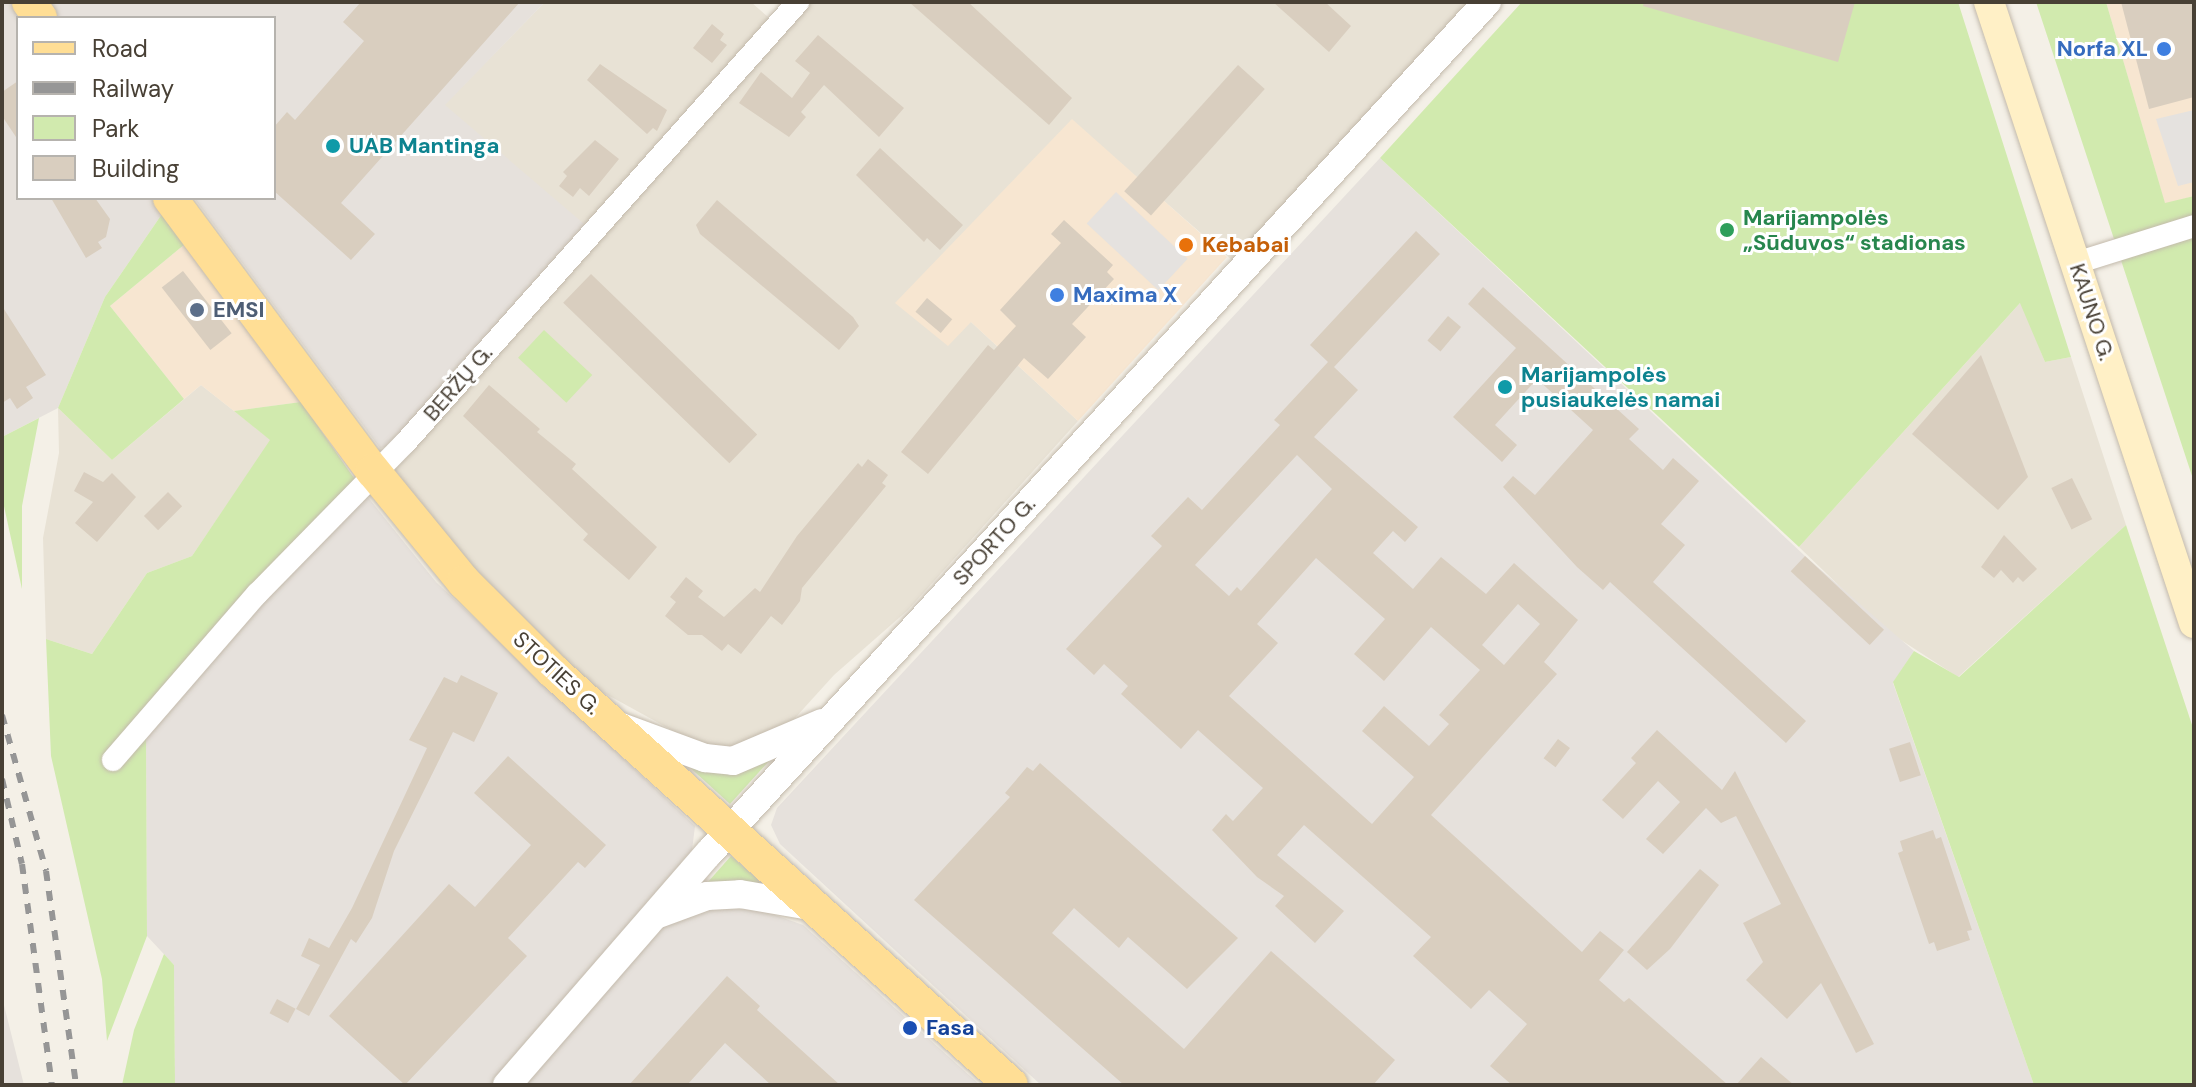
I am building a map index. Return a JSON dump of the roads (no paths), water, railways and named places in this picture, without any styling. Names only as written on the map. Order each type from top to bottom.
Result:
[{"type":"main road","name":"KAUNO G.","points":[[1989,2],[2194,623]]},
{"type":"main road","name":"STOTIES G.","points":[[171,200],[373,471],[464,582],[729,831],[1011,1085]]},
{"type":"street","name":"BERŽŲ G.","points":[[113,760],[373,471],[405,443],[798,2]]},
{"type":"street","name":"SPORTO G.","points":[[507,1085],[729,831],[1487,2]]},
{"type":"street","points":[[2076,263],[2194,226]]},
{"type":"street","points":[[612,723],[705,758],[733,761],[837,716]]},
{"type":"street","points":[[654,916],[707,896],[740,894],[816,907]]},
{"type":"railway","points":[[2,715],[46,871],[76,1085]]},
{"type":"railway","points":[[2,779],[22,864],[52,1085]]},
{"type":"place","name":"Norfa XL","points":[[2164,49]]},
{"type":"place","name":"UAB Mantinga","points":[[333,146]]},
{"type":"place","name":"Marijampolės „Sūduvos“ stadionas","points":[[1727,230]]},
{"type":"place","name":"Kebabai","points":[[1186,245]]},
{"type":"place","name":"Maxima X","points":[[1057,295]]},
{"type":"place","name":"EMSI","points":[[197,310]]},
{"type":"place","name":"Marijampolės pusiaukelės namai","points":[[1505,387]]},
{"type":"place","name":"Fasa","points":[[910,1028]]}]
